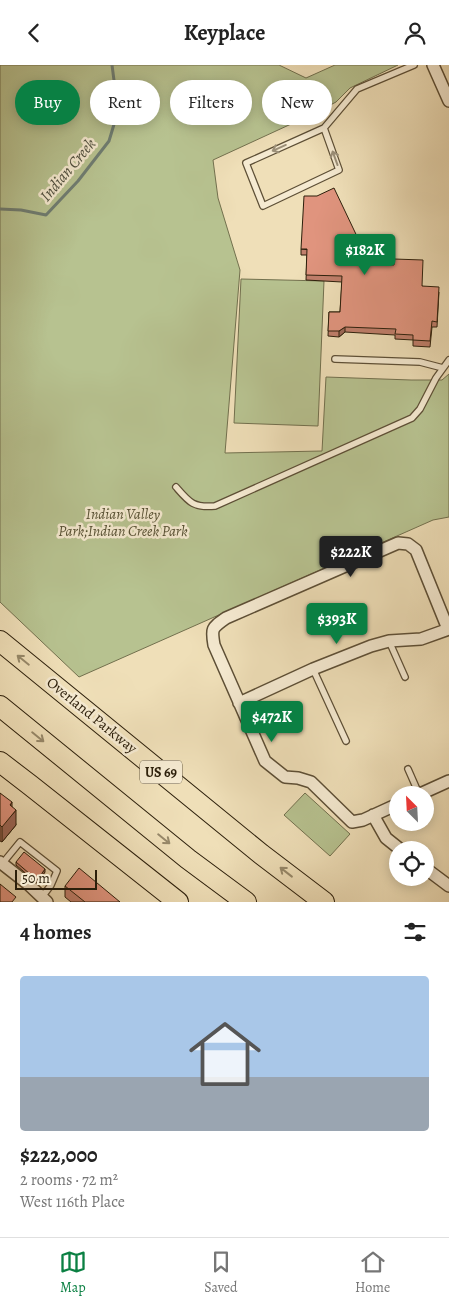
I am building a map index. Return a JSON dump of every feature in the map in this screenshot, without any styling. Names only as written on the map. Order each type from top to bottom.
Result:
[{"type":"highway","name":"Overland Parkway","points":[[0,641],[262,854],[324,902]]},
{"type":"highway","points":[[0,706],[188,859],[246,902]]},
{"type":"highway","points":[[0,762],[178,902]]},
{"type":"highway","points":[[0,778],[92,834]]},
{"type":"street","points":[[434,65],[449,101]]},
{"type":"street","points":[[239,703],[313,669],[371,646],[389,641],[421,639],[449,629],[416,550],[408,544],[398,543],[226,618],[214,626],[212,632],[214,645],[239,703],[265,761],[285,777],[311,782],[352,822],[362,820],[389,808]]},
{"type":"street","points":[[434,788],[449,781]]},
{"type":"street","points":[[372,815],[390,841]]},
{"type":"street","points":[[1,863],[44,899]]},
{"type":"street","points":[[434,875],[449,887]]},
{"type":"lane","points":[[324,128],[339,170],[263,206],[246,163],[324,128],[357,89],[414,65]]},
{"type":"lane","points":[[334,359],[420,362],[443,368]]},
{"type":"lane","points":[[176,487],[189,502],[203,507],[215,506],[412,418],[420,409],[449,359]]},
{"type":"lane","points":[[389,641],[405,677]]},
{"type":"lane","points":[[313,669],[346,741]]},
{"type":"lane","points":[[408,769],[415,786]]},
{"type":"lane","points":[[1,863],[20,842],[57,871],[44,899]]},
{"type":"green space","name":"Indian Valley Park;Indian Creek Park","points":[[0,65],[279,65],[306,78],[335,65],[398,65],[350,88],[332,104],[332,80],[262,80],[262,125],[289,125],[213,160],[218,198],[240,270],[225,453],[322,451],[326,377],[442,380],[449,374],[449,517],[433,520],[79,677],[0,602]]},
{"type":"green space","points":[[241,279],[324,281],[318,426],[234,423]]},
{"type":"green space","points":[[305,793],[350,834],[330,856],[284,815]]},
{"type":"building","points":[[334,188],[363,249],[337,261],[394,265],[394,259],[423,260],[422,286],[439,287],[437,322],[432,321],[430,341],[413,340],[413,335],[395,334],[396,329],[345,327],[339,331],[328,331],[329,312],[340,312],[342,276],[306,275],[307,249],[301,249],[304,196],[317,196]]},
{"type":"building","points":[[0,793],[12,802],[10,805],[16,810],[2,827],[0,825]]},
{"type":"building","points":[[24,852],[45,869],[37,880],[16,862]]},
{"type":"building","points":[[79,868],[120,902],[85,902],[65,886]]},
{"type":"building","points":[[0,884],[16,897],[12,902],[0,902]]},
{"type":"waterway","name":"Indian Creek","points":[[0,209],[21,210],[46,215],[78,181],[109,141],[118,111],[112,65]]}]
